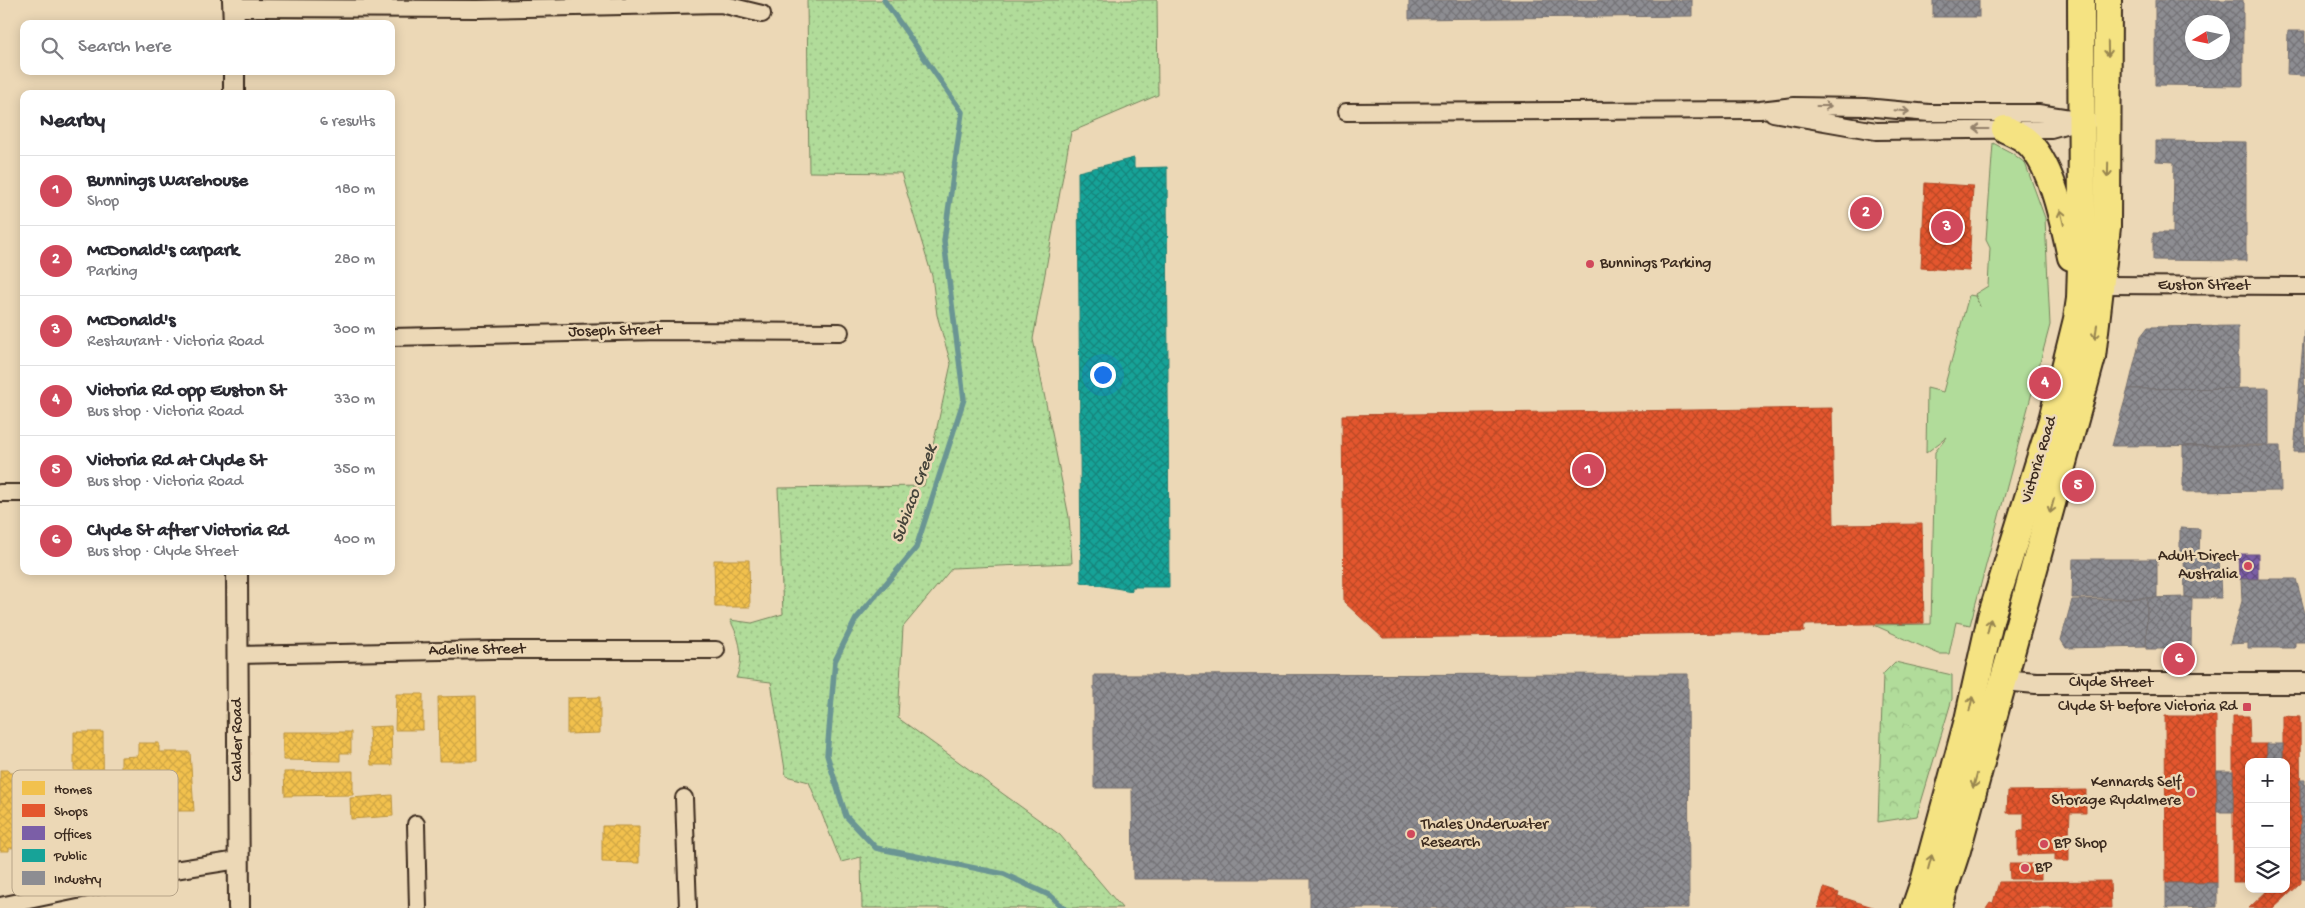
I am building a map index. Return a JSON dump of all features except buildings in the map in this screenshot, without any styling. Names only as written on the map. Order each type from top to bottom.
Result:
[{"type":"highway","name":"Victoria Road","points":[[1915,908],[1925,879],[1996,599],[2052,420],[2080,299],[2082,230],[2081,0]]},
{"type":"highway","name":"Victoria Road","points":[[1938,908],[1957,850],[2092,356],[2102,285],[2107,227],[2109,121],[2108,0]]},
{"type":"highway","points":[[2005,129],[2025,140],[2039,155],[2061,211],[2080,299]]},
{"type":"highway","name":"Clyde Street","points":[[1978,674],[2003,680]]},
{"type":"street","points":[[233,11],[541,4],[722,4],[762,14]]},
{"type":"street","points":[[234,75],[234,90]]},
{"type":"street","points":[[1346,112],[1760,110],[1794,106],[1865,106],[1929,113],[2038,113],[2081,121],[2109,121]]},
{"type":"street","points":[[1760,110],[1782,116],[1876,131],[2051,129],[2081,121]]},
{"type":"street","name":"Euston Street","points":[[2102,285],[2305,286]]},
{"type":"street","name":"Joseph Street","points":[[395,337],[661,331],[840,332]]},
{"type":"street","points":[[0,493],[20,493]]},
{"type":"street","name":"Calder Road","points":[[237,575],[239,908]]},
{"type":"street","name":"Adeline Street","points":[[238,655],[493,650],[716,650]]},
{"type":"street","name":"Clyde Street","points":[[2003,680],[2046,683],[2305,683]]},
{"type":"street","points":[[684,798],[688,908]]},
{"type":"street","points":[[416,824],[418,908]]},
{"type":"street","points":[[178,869],[238,860]]},
{"type":"street","points":[[0,906],[47,896]]},
{"type":"green space","points":[[807,0],[1157,0],[1158,95],[1071,132],[1033,339],[1069,517],[1072,563],[952,568],[903,627],[898,718],[1060,835],[1122,908],[862,908],[861,857],[841,862],[809,782],[786,776],[771,682],[736,678],[741,655],[739,641],[730,620],[752,623],[783,614],[778,488],[924,486],[951,364],[937,315],[932,276],[901,173],[809,172]]},
{"type":"green space","points":[[1993,143],[2012,153],[2025,163],[2045,218],[2050,325],[1970,625],[1956,622],[1949,654],[1939,654],[1874,625],[1931,624],[1935,452],[1947,437],[1926,453],[1927,388],[1943,392],[1969,295],[1975,296],[1980,307],[1975,294],[1988,286],[1990,248],[1986,240]]},
{"type":"green space","points":[[1895,662],[1952,675],[1952,699],[1917,816],[1878,822],[1883,674]]},
{"type":"waterway","name":"Subiaco Creek","points":[[884,0],[962,112],[944,241],[964,399],[916,548],[856,619],[835,661],[827,755],[846,816],[876,848],[1004,874],[1051,896],[1064,908]]},
{"type":"place","name":"McDonald's carpark","points":[[1866,213]]},
{"type":"place","name":"McDonald's","points":[[1947,227]]},
{"type":"place","name":"Bunnings Parking","points":[[1590,264]]},
{"type":"place","name":"Victoria Rd opp Euston St","points":[[2045,383]]},
{"type":"place","name":"Bunnings Warehouse","points":[[1588,470]]},
{"type":"place","name":"Victoria Rd at Clyde St","points":[[2078,486]]},
{"type":"place","name":"Adult Direct Australia","points":[[2248,566]]},
{"type":"place","name":"Clyde St after Victoria Rd","points":[[2179,659]]},
{"type":"place","name":"Clyde St before Victoria Rd","points":[[2247,707]]},
{"type":"place","name":"Kennards Self Storage Rydalmere","points":[[2191,792]]},
{"type":"place","name":"Thales Underwater Research","points":[[1411,834]]},
{"type":"place","name":"BP Shop","points":[[2044,844]]},
{"type":"place","name":"BP","points":[[2025,868]]}]
